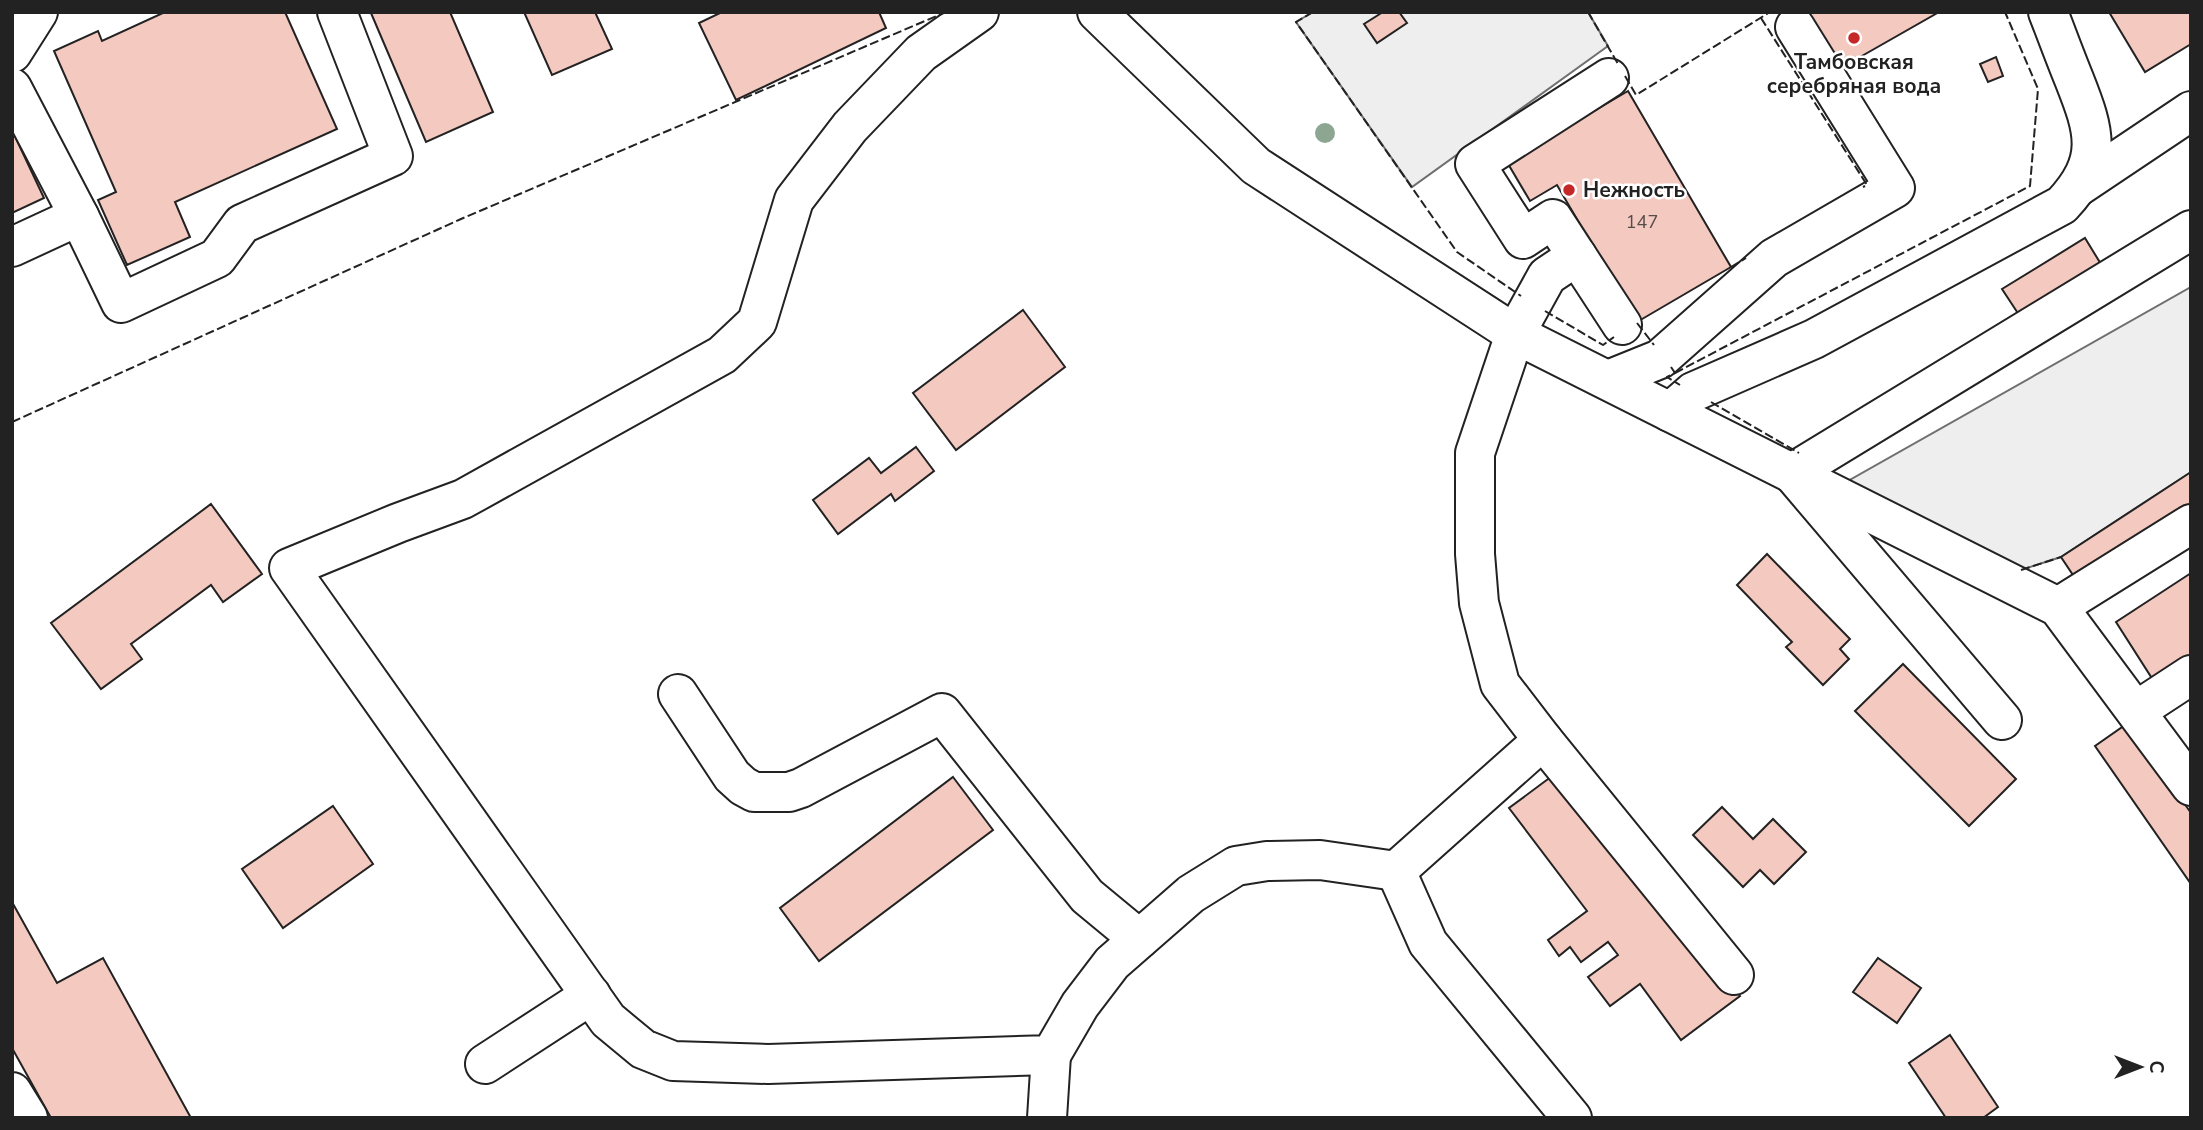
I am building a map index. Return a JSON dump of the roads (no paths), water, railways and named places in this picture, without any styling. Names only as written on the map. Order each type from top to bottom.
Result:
[{"type":"lane","points":[[12,53],[38,12]]},
{"type":"lane","points":[[12,88],[121,303],[217,258],[242,224],[393,156],[337,12]]},
{"type":"lane","points":[[979,12],[921,53],[850,127],[794,200],[757,322],[722,355],[464,499],[289,568],[608,1020],[643,1049],[673,1061],[768,1065],[1051,1055]]},
{"type":"lane","points":[[1097,12],[1256,166],[1515,334],[2058,607],[2191,786]]},
{"type":"lane","points":[[2048,12],[2090,122],[2093,145],[2079,186]]},
{"type":"lane","points":[[1608,380],[1660,359],[1774,258],[1895,188],[1795,27]]},
{"type":"lane","points":[[1609,78],[1475,164],[1523,239],[1562,266],[1622,326]]},
{"type":"lane","points":[[1670,412],[1693,392],[1815,339],[2062,205],[2079,186],[2191,111]]},
{"type":"lane","points":[[12,247],[79,216]]},
{"type":"lane","points":[[1791,473],[2191,230]]},
{"type":"lane","points":[[1562,266],[1515,334],[1475,453],[1475,554],[1479,603],[1500,684],[1542,740],[1734,975]]},
{"type":"lane","points":[[1791,473],[2002,720]]},
{"type":"lane","points":[[2058,607],[2191,524]]},
{"type":"lane","points":[[2136,711],[2191,674]]},
{"type":"lane","points":[[678,694],[732,776],[754,792],[789,792],[801,788],[942,713],[1087,896],[1139,939]]},
{"type":"lane","points":[[1396,871],[1542,740]]},
{"type":"lane","points":[[1047,1118],[1051,1055],[1080,1005],[1112,963],[1191,894],[1236,866],[1267,861],[1320,860],[1396,871]]},
{"type":"lane","points":[[1396,871],[1428,943],[1572,1118]]},
{"type":"lane","points":[[485,1064],[591,995]]},
{"type":"lane","points":[[12,1092],[28,1118]]},
{"type":"place","name":"Тамбовская серебряная вода","points":[[1854,38]]},
{"type":"place","name":"Нежность","points":[[1569,190]]}]
